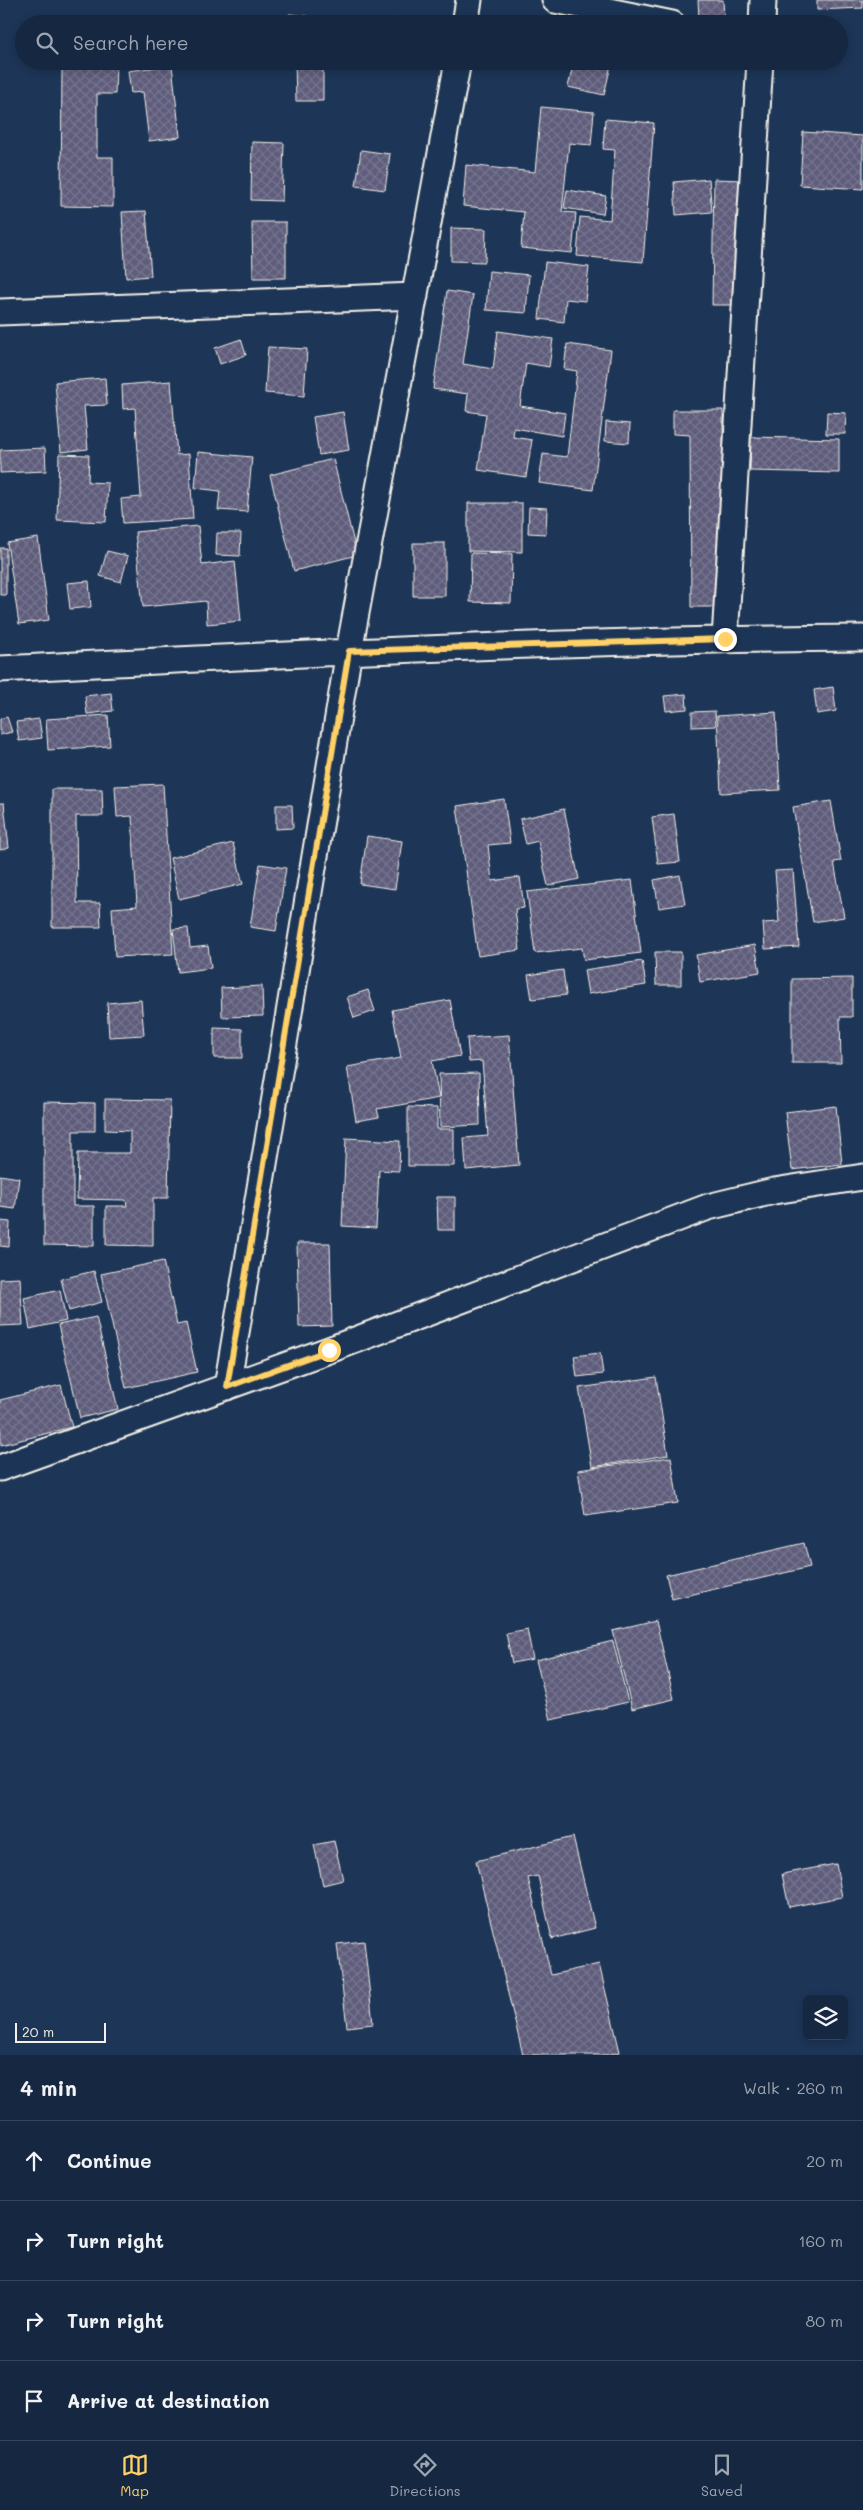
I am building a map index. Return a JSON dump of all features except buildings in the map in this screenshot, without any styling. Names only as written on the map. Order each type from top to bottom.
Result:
[{"type":"street","points":[[466,15],[469,0]]},
{"type":"street","points":[[555,0],[628,15]]},
{"type":"street","points":[[762,15],[763,0]]},
{"type":"street","points":[[227,1387],[349,651],[456,70]]},
{"type":"street","points":[[725,639],[759,70]]},
{"type":"street","points":[[0,312],[415,296]]},
{"type":"street","points":[[0,669],[349,651],[725,639],[863,638]]},
{"type":"street","points":[[0,1468],[227,1387],[708,1207],[774,1191],[863,1177]]},
{"type":"route","points":[[329,1350],[227,1387],[349,651],[725,639]]}]
